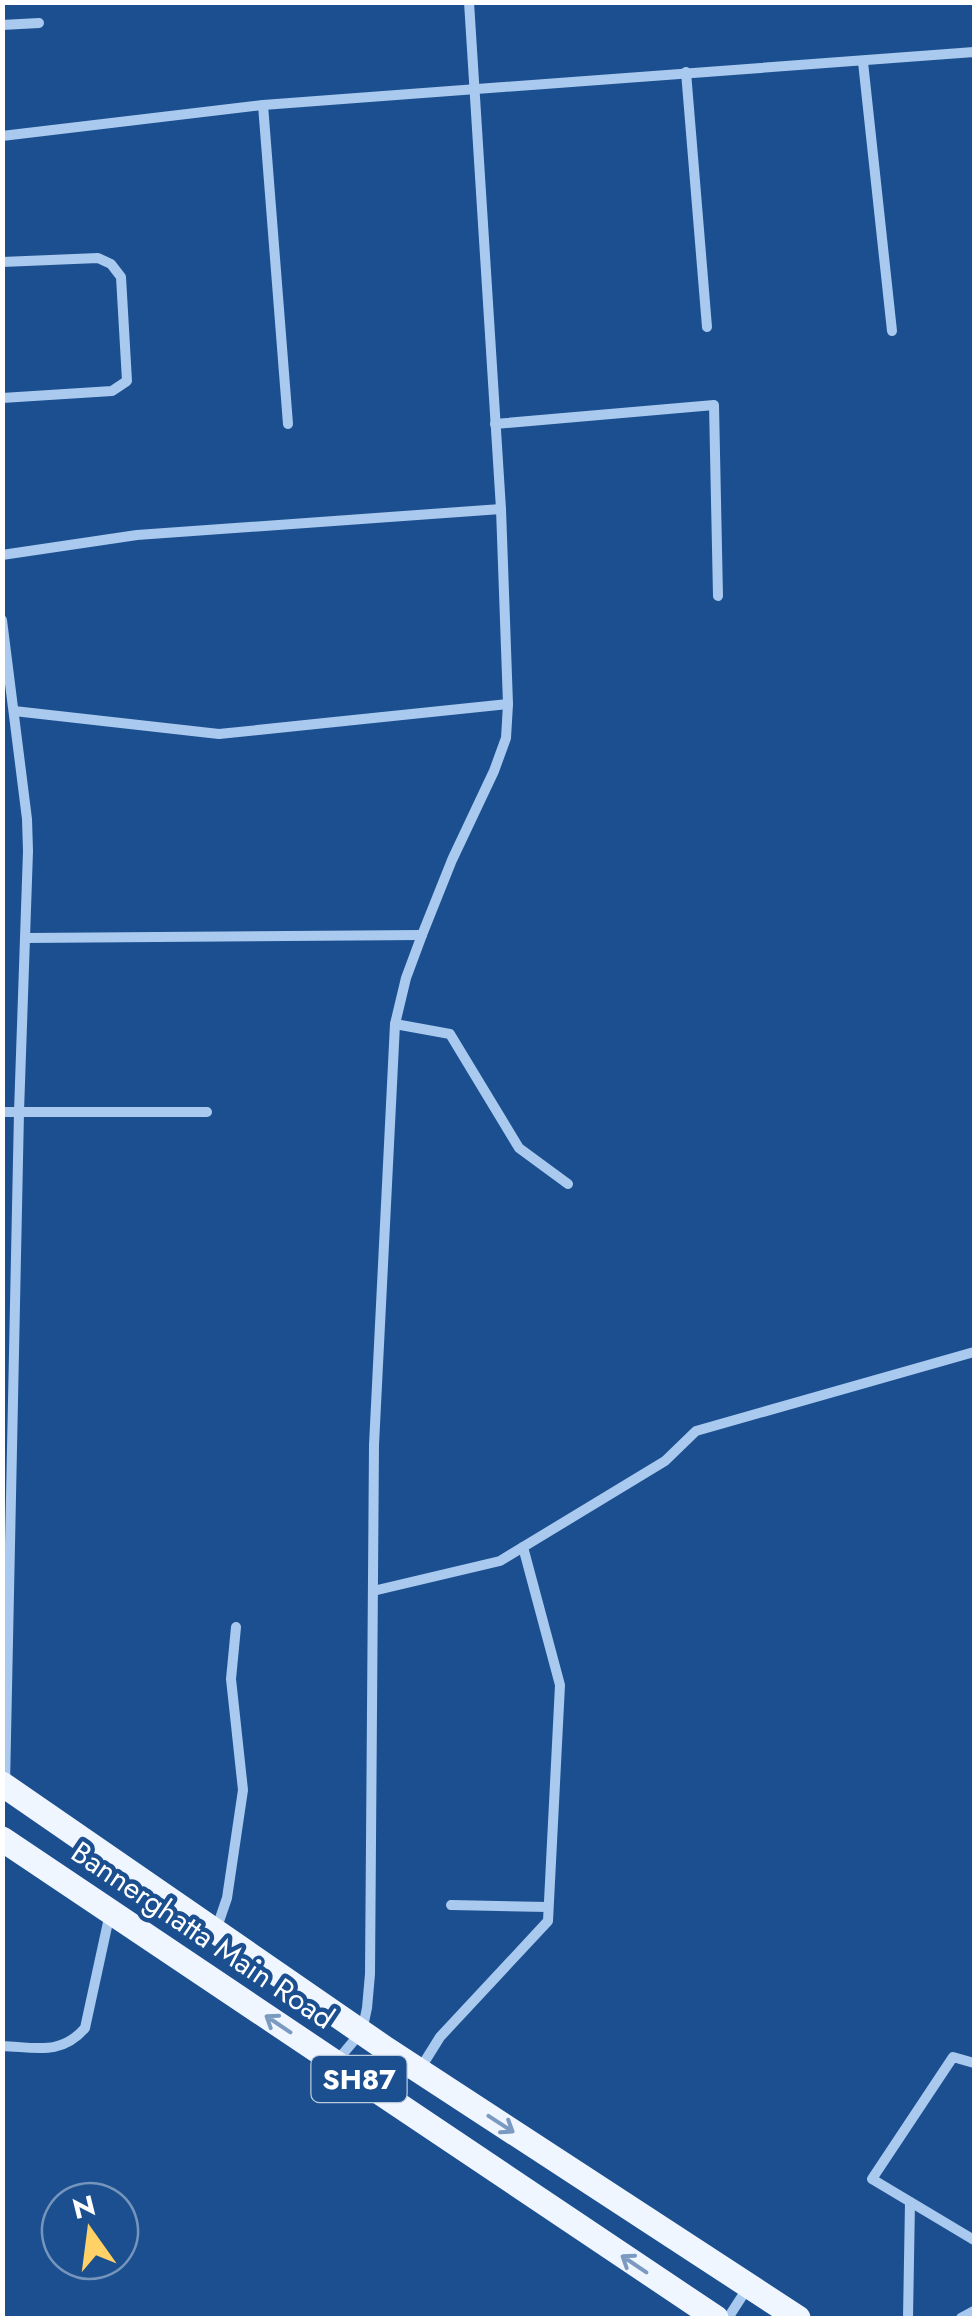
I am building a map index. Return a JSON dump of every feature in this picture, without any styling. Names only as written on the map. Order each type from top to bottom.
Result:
[{"type":"main road","points":[[4,1785],[419,2070],[798,2318]]},
{"type":"main road","name":"Bannerghatta Main Road","points":[[2,1839],[716,2318]]},
{"type":"street","points":[[336,2063],[362,2031],[370,1974],[374,1444],[395,1024],[422,935],[506,738],[501,509],[468,2]]},
{"type":"street","points":[[2,25],[39,23]]},
{"type":"street","points":[[2,136],[263,105],[974,52]]},
{"type":"street","points":[[863,62],[892,331]]},
{"type":"street","points":[[686,72],[707,327]]},
{"type":"street","points":[[263,105],[288,424]]},
{"type":"street","points":[[2,262],[98,258],[111,264],[121,276],[127,380],[112,391],[2,398]]},
{"type":"street","points":[[495,424],[714,405],[718,596]]},
{"type":"street","points":[[2,555],[137,535],[501,509]]},
{"type":"street","points":[[2,620],[27,819],[4,1785]]},
{"type":"street","points":[[14,711],[219,734],[508,704]]},
{"type":"street","points":[[26,938],[422,935]]},
{"type":"street","points":[[395,1024],[450,1034],[519,1148],[568,1184]]},
{"type":"street","points":[[2,1112],[207,1112]]},
{"type":"street","points":[[373,1591],[500,1562],[664,1461],[696,1431],[974,1352]]},
{"type":"street","points":[[419,2070],[440,2038],[548,1921],[560,1685],[523,1547]]},
{"type":"street","points":[[216,1931],[227,1898],[243,1790],[231,1680],[236,1627]]},
{"type":"street","points":[[451,1905],[548,1908]]},
{"type":"street","points":[[2,2046],[56,2048],[76,2038],[85,2028],[110,1912]]},
{"type":"street","points":[[974,2063],[954,2056],[872,2179],[974,2240]]},
{"type":"street","points":[[908,2318],[910,2202]]},
{"type":"street","points":[[728,2318],[748,2286]]},
{"type":"street","points":[[961,2318],[974,2311]]}]
